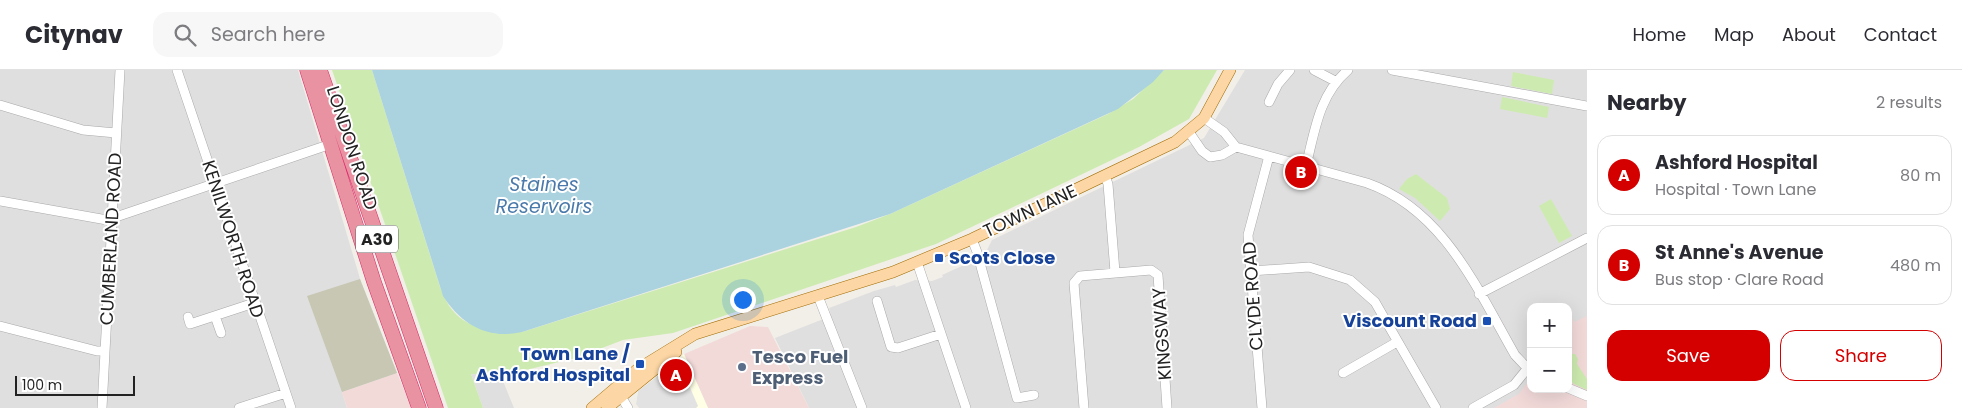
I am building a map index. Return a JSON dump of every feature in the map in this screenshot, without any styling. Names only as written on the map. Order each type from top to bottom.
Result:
[{"type":"highway","name":"LONDON ROAD","points":[[307,70],[374,282],[419,408]]},
{"type":"highway","name":"A30","points":[[320,70],[436,408]]},
{"type":"main road","name":"TOWN LANE","points":[[592,408],[616,400],[675,352],[709,331],[864,282],[917,262],[972,239],[1175,142],[1190,132],[1204,118],[1230,70]]},
{"type":"street","name":"CUMBERLAND ROAD","points":[[102,408],[120,70]]},
{"type":"street","name":"KENILWORTH ROAD","points":[[177,70],[291,408]]},
{"type":"street","points":[[1269,102],[1278,84],[1290,70]]},
{"type":"street","points":[[1314,70],[1335,81]]},
{"type":"street","points":[[1306,166],[1320,106],[1335,81],[1348,70]]},
{"type":"street","points":[[1392,70],[1587,106]]},
{"type":"street","points":[[0,105],[82,130],[116,133]]},
{"type":"street","points":[[1204,118],[1224,132],[1236,147],[1378,187],[1412,207],[1443,237],[1516,355],[1527,368]]},
{"type":"street","points":[[1190,132],[1202,151],[1210,157],[1222,155],[1236,147]]},
{"type":"street","points":[[0,201],[100,220],[112,219],[331,144]]},
{"type":"street","name":"CLYDE ROAD","points":[[1262,408],[1248,235],[1269,156]]},
{"type":"street","points":[[1104,176],[1108,184],[1115,272]]},
{"type":"street","points":[[1479,294],[1587,238]]},
{"type":"street","points":[[972,239],[1017,398],[1034,395]]},
{"type":"street","points":[[917,262],[966,408]]},
{"type":"street","points":[[1250,271],[1309,267],[1350,280],[1375,302],[1436,408]]},
{"type":"street","name":"KINGSWAY","points":[[1084,408],[1074,283],[1080,276],[1151,270],[1158,275],[1168,408]]},
{"type":"street","points":[[818,296],[862,408]]},
{"type":"street","points":[[876,301],[891,347],[898,348],[941,334]]},
{"type":"street","points":[[188,317],[190,324],[254,302]]},
{"type":"street","points":[[215,316],[221,333]]},
{"type":"street","points":[[0,326],[97,351],[105,351]]},
{"type":"street","points":[[1343,373],[1397,342]]},
{"type":"street","points":[[1473,408],[1514,384],[1527,372]]},
{"type":"street","points":[[1572,390],[1587,396]]},
{"type":"street","points":[[239,408],[286,393]]},
{"type":"street","points":[[616,400],[628,408]]},
{"type":"shaded area","points":[[0,70],[298,70],[361,282],[397,373],[342,392],[347,408],[0,408]]},
{"type":"shaded area","points":[[1245,70],[1587,70],[1587,408],[809,408],[775,338],[831,316],[829,308],[874,291],[895,285],[896,287],[915,280],[932,281],[943,277],[942,275],[984,256],[992,240],[1204,138]]},
{"type":"shaded area","points":[[360,279],[397,373],[342,392],[307,296]]},
{"type":"shaded area","points":[[1587,316],[1587,408],[1494,408],[1519,394],[1527,383],[1527,393],[1572,393],[1572,318],[1574,322]]},
{"type":"shaded area","points":[[750,326],[768,327],[809,408],[708,408],[684,354]]},
{"type":"shaded area","points":[[684,354],[708,408],[639,408],[636,404],[638,391]]},
{"type":"shaded area","points":[[678,360],[698,406],[696,408],[639,408],[636,404],[638,391]]},
{"type":"shaded area","points":[[397,373],[412,408],[347,408],[342,392]]},
{"type":"shaded area","points":[[471,374],[501,376],[514,408],[483,408]]},
{"type":"green space","points":[[332,70],[372,70],[446,301],[462,320],[472,325],[522,332],[856,227],[890,214],[1108,114],[1133,99],[1164,70],[1217,70],[1189,119],[1139,147],[936,244],[673,333],[623,340],[576,358],[501,376],[471,374],[483,408],[448,408]]},
{"type":"green space","points":[[1513,72],[1554,80],[1552,94],[1511,86]]},
{"type":"green space","points":[[1502,97],[1549,107],[1547,118],[1500,109]]},
{"type":"green space","points":[[1416,174],[1447,198],[1450,209],[1440,221],[1415,198],[1399,189],[1407,179]]},
{"type":"green space","points":[[1551,199],[1572,236],[1559,243],[1539,206]]},
{"type":"green space","points":[[1572,354],[1575,354],[1578,359],[1577,364],[1587,379],[1587,390],[1572,383]]},
{"type":"water","name":"Staines Reservoirs","points":[[372,70],[1164,70],[1153,82],[1118,109],[890,214],[522,332],[497,334],[486,332],[467,322],[458,315],[443,296]]},
{"type":"place","name":"St Anne's Avenue","points":[[1301,172]]},
{"type":"place","name":"Scots Close","points":[[939,258]]},
{"type":"place","name":"Viscount Road","points":[[1487,321]]},
{"type":"place","name":"Town Lane / Ashford Hospital","points":[[640,364]]},
{"type":"place","name":"Tesco Fuel Express","points":[[742,367]]},
{"type":"place","name":"Ashford Hospital","points":[[676,375]]}]
